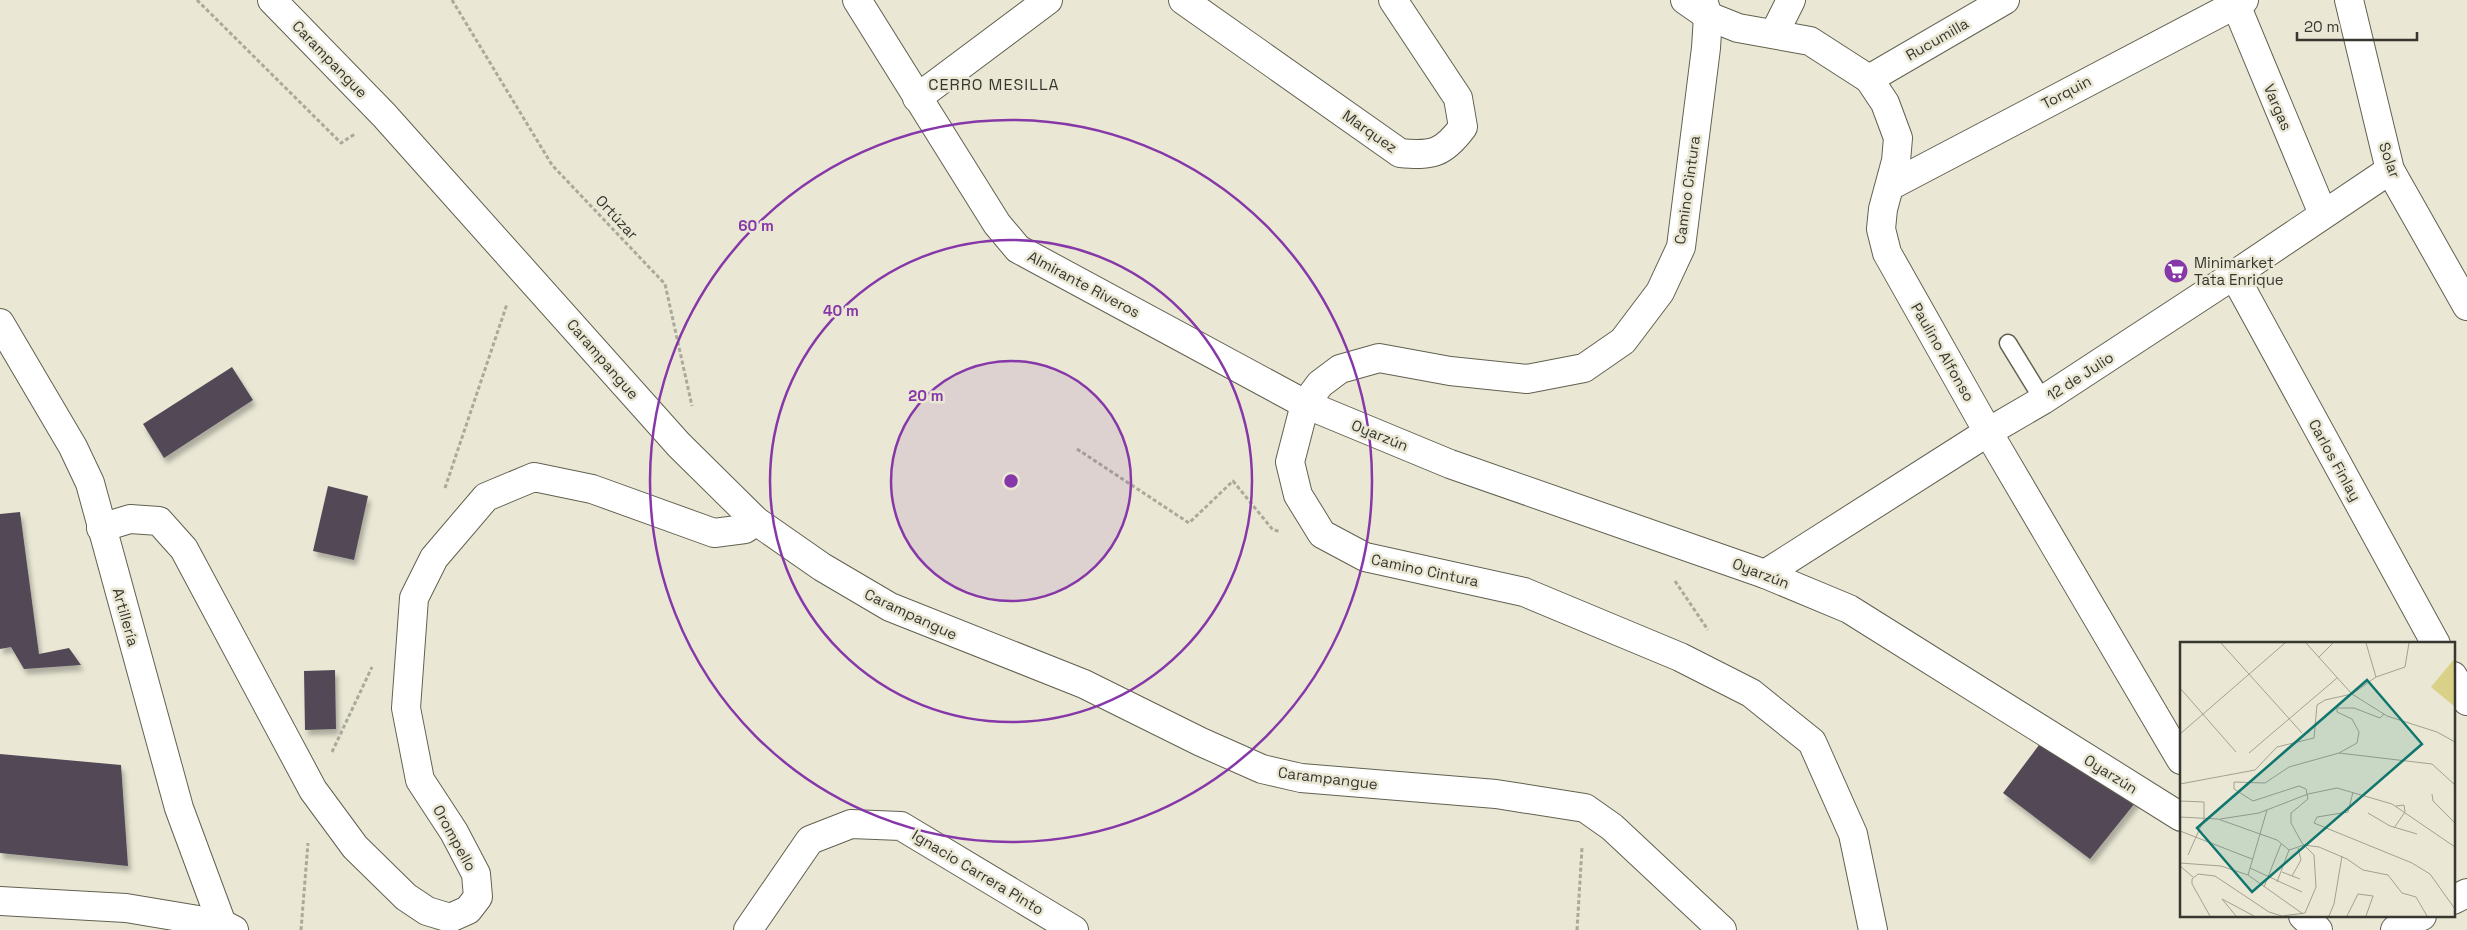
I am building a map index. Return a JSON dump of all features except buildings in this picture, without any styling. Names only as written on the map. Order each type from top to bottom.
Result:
[{"type":"street","name":"Carampangue","points":[[272,0],[384,115],[679,445],[756,521],[822,567],[890,607],[1084,684],[1201,742],[1262,769],[1301,778],[1496,794],[1584,808],[1612,827],[1722,930]]},
{"type":"street","name":"Almirante Riveros","points":[[857,0],[997,224],[1018,249],[1304,404]]},
{"type":"street","points":[[917,98],[1048,0]]},
{"type":"street","name":"Marquez","points":[[1183,0],[1400,153],[1425,155],[1449,146],[1462,127],[1458,98],[1393,0]]},
{"type":"street","name":"Paulino Alfonso","points":[[1685,0],[1706,8],[1738,28],[1810,42],[1869,79],[1885,103],[1898,138],[1896,161],[1881,229],[1887,253],[1988,432],[2180,758]]},
{"type":"street","points":[[1774,34],[1791,0]]},
{"type":"street","name":"Rucumilla","points":[[1869,79],[2005,0]]},
{"type":"street","name":"Solar","points":[[2349,0],[2390,170],[2467,306]]},
{"type":"street","name":"Torquin","points":[[1890,186],[2238,1]]},
{"type":"street","name":"Vargas","points":[[2238,1],[2323,214]]},
{"type":"street","name":"Camino Cintura","points":[[1706,8],[1681,247],[1660,292],[1623,341],[1584,368],[1527,380],[1450,371],[1379,358],[1340,369],[1320,384],[1304,404],[1290,462],[1298,495],[1322,534],[1365,557],[1524,592],[1680,657],[1751,693],[1812,742],[1853,834],[1873,930]]},
{"type":"street","name":"12 de Julio","points":[[1765,574],[1988,432],[2042,400],[2234,275],[2390,170]]},
{"type":"street","name":"Carlos Finlay","points":[[2234,275],[2435,642]]},
{"type":"street","name":"Artillería","points":[[0,323],[73,447],[90,483],[179,808],[226,928]]},
{"type":"street","name":"Oyarzún","points":[[1304,404],[1450,464],[1765,574],[1849,609],[2180,816]]},
{"type":"street","name":"Orompello","points":[[102,528],[130,519],[159,521],[184,549],[313,790],[355,847],[406,897],[427,911],[450,918],[468,910],[478,896],[476,874],[454,832],[420,780],[406,708],[414,598],[434,558],[486,496],[534,477],[592,489],[714,533],[745,529],[756,521]]},
{"type":"street","points":[[2454,678],[2467,701]]},
{"type":"street","name":"Ignacio Carrera Pinto","points":[[748,930],[810,840],[851,824],[901,826],[1074,930]]},
{"type":"street","points":[[2454,900],[2467,893]]},
{"type":"street","points":[[0,901],[126,908],[226,928]]},
{"type":"street","points":[[2305,918],[2318,930]]},
{"type":"street","points":[[2395,930],[2418,918]]},
{"type":"lane","points":[[2008,343],[2042,400]]},
{"type":"path","points":[[197,0],[341,143],[384,115]]},
{"type":"path","name":"Ortúzar","points":[[452,0],[552,165],[665,284],[692,407]]},
{"type":"path","points":[[1076,449],[1189,523],[1233,481],[1273,530],[1322,534]]},
{"type":"path","points":[[1673,578],[1712,635]]},
{"type":"path","points":[[1577,930],[1584,808]]},
{"type":"place","name":"Minimarket Tata Enrique","points":[[2176,271]]},
{"type":"district","name":"CERRO MESILLA","points":[[994,84]]}]
